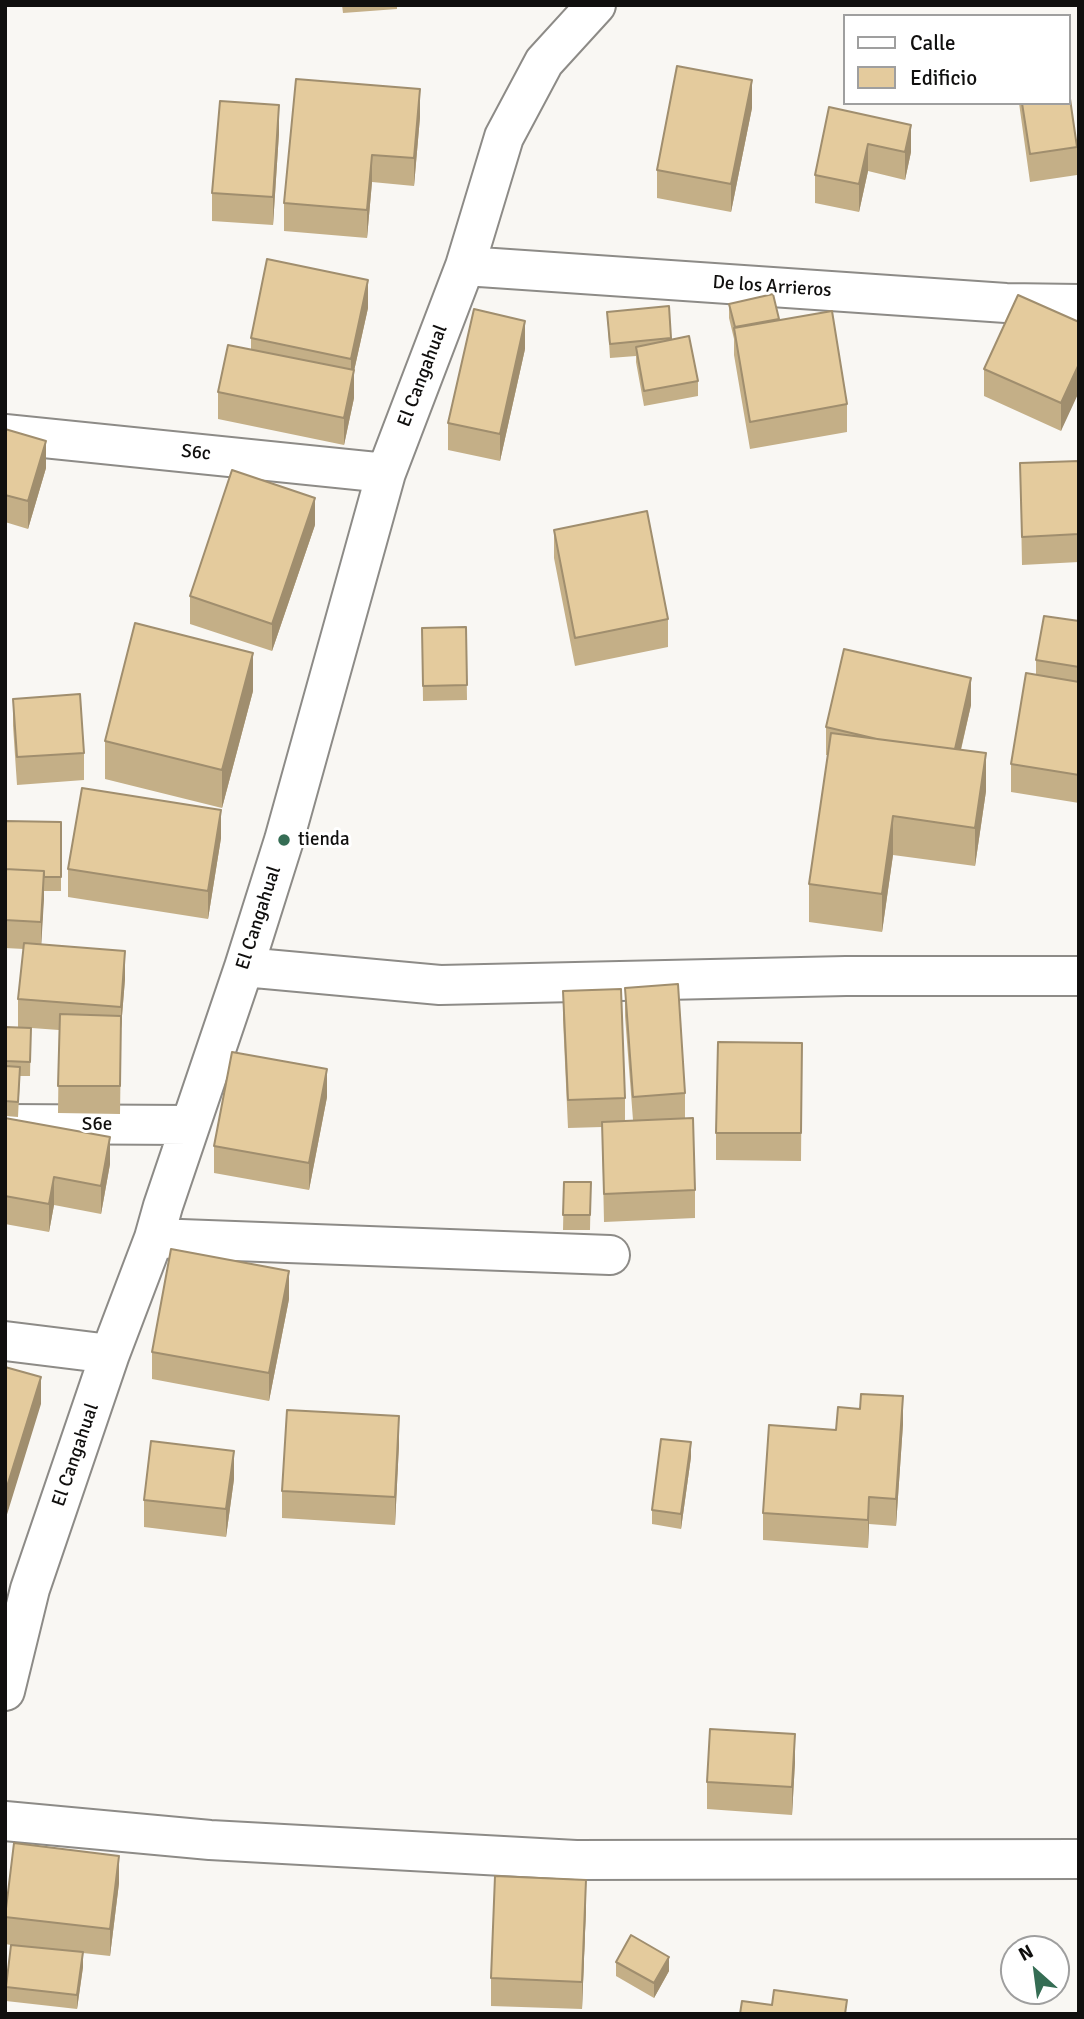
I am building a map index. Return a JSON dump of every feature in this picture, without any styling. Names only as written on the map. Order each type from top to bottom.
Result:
[{"type":"street","name":"El Cangahual","points":[[5,1691],[30,1589],[110,1354],[154,1238],[284,840],[386,473],[465,266],[504,137],[544,62],[596,5]]},
{"type":"street","name":"De los Arrieros","points":[[465,266],[1006,303],[1079,304]]},
{"type":"street","name":"S6c","points":[[5,434],[386,473]]},
{"type":"street","points":[[244,967],[440,985],[833,976],[1079,976]]},
{"type":"street","name":"S6e","points":[[5,1124],[190,1125]]},
{"type":"street","points":[[154,1238],[610,1255]]},
{"type":"street","points":[[5,1341],[110,1354]]},
{"type":"street","points":[[5,1821],[210,1840],[576,1860],[1079,1859]]},
{"type":"building","points":[[677,66],[752,80],[731,184],[657,170]]},
{"type":"building","points":[[296,79],[420,89],[414,158],[372,155],[367,210],[284,203]]},
{"type":"building","points":[[1070,99],[1077,147],[1030,154],[1022,105],[1070,105]]},
{"type":"building","points":[[220,101],[279,105],[273,197],[212,193]]},
{"type":"building","points":[[829,107],[911,125],[905,152],[868,144],[859,184],[815,175]]},
{"type":"building","points":[[267,259],[368,280],[351,359],[251,338]]},
{"type":"building","points":[[773,294],[779,319],[735,327],[729,304]]},
{"type":"building","points":[[1018,295],[1079,322],[1079,364],[1061,403],[984,369]]},
{"type":"building","points":[[669,306],[671,338],[610,344],[607,312]]},
{"type":"building","points":[[474,309],[525,321],[500,434],[448,423]]},
{"type":"building","points":[[832,311],[847,404],[750,422],[734,328]]},
{"type":"building","points":[[689,336],[698,381],[644,391],[636,347]]},
{"type":"building","points":[[228,345],[354,370],[344,418],[218,392]]},
{"type":"building","points":[[5,429],[46,441],[28,501],[5,495]]},
{"type":"building","points":[[1079,461],[1079,534],[1022,537],[1020,463]]},
{"type":"building","points":[[232,470],[315,498],[272,624],[190,596]]},
{"type":"building","points":[[647,511],[668,619],[575,638],[554,530]]},
{"type":"building","points":[[1044,616],[1079,621],[1079,667],[1036,660]]},
{"type":"building","points":[[135,623],[253,653],[222,770],[105,741]]},
{"type":"building","points":[[466,627],[467,685],[423,686],[422,628]]},
{"type":"building","points":[[844,649],[971,678],[955,749],[877,739],[826,727]]},
{"type":"building","points":[[1026,673],[1079,682],[1079,775],[1011,764]]},
{"type":"building","points":[[80,694],[84,753],[17,757],[13,699]]},
{"type":"building","points":[[831,733],[986,753],[975,828],[893,816],[882,894],[809,884]]},
{"type":"building","points":[[82,788],[221,810],[208,891],[68,869]]},
{"type":"building","points":[[5,821],[61,822],[61,877],[44,877],[44,871],[5,869]]},
{"type":"building","points":[[5,869],[44,871],[41,922],[5,920]]},
{"type":"building","points":[[24,943],[125,951],[121,1007],[18,999]]},
{"type":"building","points":[[678,984],[685,1093],[633,1097],[625,988]]},
{"type":"building","points":[[621,989],[625,1098],[568,1100],[563,991]]},
{"type":"building","points":[[60,1014],[121,1016],[120,1086],[58,1086]]},
{"type":"building","points":[[5,1027],[31,1028],[30,1062],[5,1061]]},
{"type":"building","points":[[718,1042],[802,1043],[801,1133],[716,1133]]},
{"type":"building","points":[[232,1052],[327,1069],[309,1163],[214,1146]]},
{"type":"building","points":[[5,1066],[20,1067],[18,1102],[5,1101]]},
{"type":"building","points":[[5,1118],[110,1137],[101,1186],[54,1177],[49,1204],[5,1196]]},
{"type":"building","points":[[693,1118],[695,1190],[604,1194],[602,1122]]},
{"type":"building","points":[[564,1182],[591,1182],[590,1215],[563,1215]]},
{"type":"building","points":[[171,1249],[289,1271],[269,1373],[152,1352]]},
{"type":"building","points":[[5,1367],[41,1377],[5,1493]]},
{"type":"building","points":[[861,1394],[903,1396],[896,1499],[869,1497],[868,1520],[763,1513],[769,1425],[836,1430],[838,1407],[860,1409]]},
{"type":"building","points":[[287,1410],[399,1416],[395,1497],[282,1491]]},
{"type":"building","points":[[661,1439],[691,1442],[681,1514],[652,1510]]},
{"type":"building","points":[[151,1441],[234,1451],[226,1509],[144,1500]]},
{"type":"building","points":[[710,1729],[795,1734],[792,1787],[707,1782]]},
{"type":"building","points":[[14,1843],[119,1856],[110,1929],[5,1917]]},
{"type":"building","points":[[495,1876],[586,1880],[582,1982],[491,1978]]},
{"type":"building","points":[[631,1935],[669,1957],[654,1983],[616,1962]]},
{"type":"building","points":[[11,1945],[83,1952],[77,1995],[6,1987]]},
{"type":"building","points":[[774,1990],[847,2000],[845,2014],[740,2014],[742,2001],[772,2005]]},
{"type":"place","name":"tienda","points":[[284,840]]}]
